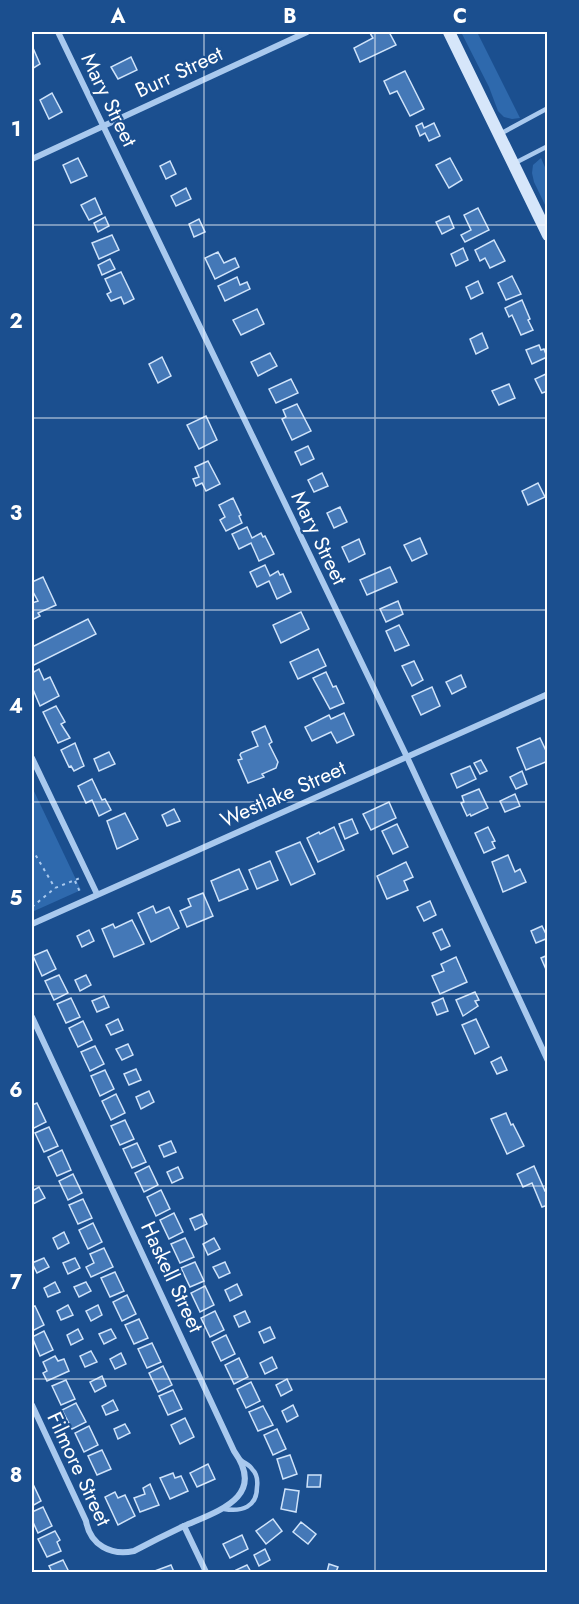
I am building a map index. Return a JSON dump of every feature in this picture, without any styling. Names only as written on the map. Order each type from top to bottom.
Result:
[{"type":"street","name":"Mary Street","points":[[58,32],[407,757],[548,1061]]},
{"type":"street","name":"Burr Street","points":[[32,159],[307,32]]},
{"type":"street","points":[[449,32],[548,235]]},
{"type":"street","name":"Westlake Street","points":[[32,924],[548,694]]},
{"type":"street","points":[[32,758],[97,894]]},
{"type":"street","name":"Haskell Street","points":[[32,1017],[244,1469],[243,1486],[234,1502],[224,1509],[184,1526]]},
{"type":"street","name":"Filmore Street","points":[[32,1405],[90,1534],[102,1547],[116,1552],[134,1551],[184,1526]]},
{"type":"street","points":[[184,1526],[206,1572]]},
{"type":"lane","points":[[499,135],[548,108]]},
{"type":"lane","points":[[513,165],[548,146]]},
{"type":"lane","points":[[224,1509],[236,1511],[244,1509],[250,1506],[256,1498],[257,1477],[252,1468],[241,1460]]},
{"type":"path","points":[[32,849],[55,888]]},
{"type":"path","points":[[32,907],[55,888],[87,874]]},
{"type":"path","points":[[75,880],[84,900]]},
{"type":"shaded area","points":[[461,32],[477,32],[520,118],[504,117],[498,111],[489,87]]},
{"type":"shaded area","points":[[541,158],[547,172],[547,209],[532,173],[533,165]]},
{"type":"shaded area","points":[[32,787],[81,890],[32,912]]},
{"type":"building","points":[[389,32],[396,45],[360,62],[354,48],[373,38],[370,33]]},
{"type":"building","points":[[32,49],[40,64],[32,69]]},
{"type":"building","points":[[131,57],[137,70],[118,79],[111,67]]},
{"type":"building","points":[[405,71],[424,109],[410,116],[397,91],[390,94],[384,81]]},
{"type":"building","points":[[52,93],[62,112],[49,119],[40,100]]},
{"type":"building","points":[[422,123],[424,128],[434,123],[440,136],[429,141],[425,133],[420,136],[416,126]]},
{"type":"building","points":[[78,158],[87,176],[71,183],[63,165]]},
{"type":"building","points":[[450,158],[462,180],[449,188],[436,165]]},
{"type":"building","points":[[170,161],[176,174],[166,179],[160,166]]},
{"type":"building","points":[[186,188],[191,199],[176,206],[171,196]]},
{"type":"building","points":[[95,198],[102,214],[89,220],[81,205]]},
{"type":"building","points":[[478,208],[489,230],[465,242],[461,235],[471,230],[464,215]]},
{"type":"building","points":[[449,216],[454,228],[442,234],[436,222]]},
{"type":"building","points":[[105,217],[109,226],[98,232],[94,223]]},
{"type":"building","points":[[199,219],[205,232],[194,237],[189,224]]},
{"type":"building","points":[[112,235],[119,250],[99,259],[92,243]]},
{"type":"building","points":[[494,240],[505,261],[490,268],[485,258],[480,261],[475,250]]},
{"type":"building","points":[[463,248],[468,260],[456,266],[451,254]]},
{"type":"building","points":[[218,252],[224,263],[235,258],[239,267],[215,279],[205,258]]},
{"type":"building","points":[[110,259],[115,269],[102,275],[98,265]]},
{"type":"building","points":[[121,272],[134,299],[124,304],[121,297],[111,301],[107,294],[111,292],[105,279]]},
{"type":"building","points":[[512,276],[521,294],[506,300],[498,283]]},
{"type":"building","points":[[237,277],[240,285],[247,282],[250,289],[225,301],[218,286]]},
{"type":"building","points":[[478,281],[483,293],[471,299],[466,287]]},
{"type":"building","points":[[522,300],[533,330],[521,335],[512,315],[509,317],[505,308]]},
{"type":"building","points":[[257,309],[264,324],[241,335],[233,320]]},
{"type":"building","points":[[482,333],[488,348],[476,354],[470,339]]},
{"type":"building","points":[[539,345],[541,350],[544,349],[547,357],[532,364],[526,350]]},
{"type":"building","points":[[270,353],[277,366],[258,376],[251,362]]},
{"type":"building","points":[[162,357],[171,376],[158,383],[149,364]]},
{"type":"building","points":[[548,373],[548,391],[542,393],[535,379]]},
{"type":"building","points":[[291,379],[298,393],[276,403],[269,389]]},
{"type":"building","points":[[509,384],[515,398],[499,405],[492,391]]},
{"type":"building","points":[[297,404],[311,431],[292,440],[282,419],[286,417],[283,410]]},
{"type":"building","points":[[206,416],[217,440],[199,449],[187,425]]},
{"type":"building","points":[[308,446],[314,459],[301,465],[295,452]]},
{"type":"building","points":[[208,461],[220,484],[206,491],[202,483],[196,486],[193,479],[199,477],[195,467]]},
{"type":"building","points":[[322,473],[328,486],[314,492],[308,480]]},
{"type":"building","points":[[538,483],[545,497],[528,505],[522,491]]},
{"type":"building","points":[[233,498],[242,523],[226,531],[220,520],[225,517],[219,505]]},
{"type":"building","points":[[340,507],[347,522],[334,528],[327,513]]},
{"type":"building","points":[[247,527],[252,538],[261,533],[263,537],[265,536],[274,554],[259,561],[251,543],[239,549],[232,534]]},
{"type":"building","points":[[420,538],[427,554],[412,561],[404,545]]},
{"type":"building","points":[[359,539],[365,554],[349,562],[342,547]]},
{"type":"building","points":[[265,565],[270,576],[278,571],[280,575],[283,574],[291,592],[277,599],[269,581],[257,587],[250,572]]},
{"type":"building","points":[[390,567],[397,582],[367,595],[360,580]]},
{"type":"building","points":[[43,577],[56,605],[38,613],[40,616],[32,620],[32,603],[38,601],[32,590],[32,582]]},
{"type":"building","points":[[398,601],[403,614],[386,622],[380,609]]},
{"type":"building","points":[[301,612],[309,629],[281,643],[273,625]]},
{"type":"building","points":[[88,619],[96,634],[32,666],[32,647]]},
{"type":"building","points":[[399,625],[409,645],[395,651],[386,631]]},
{"type":"building","points":[[318,649],[326,666],[298,679],[290,662]]},
{"type":"building","points":[[414,661],[423,680],[412,686],[402,666]]},
{"type":"building","points":[[39,669],[44,680],[50,677],[59,696],[40,706],[32,687],[32,673]]},
{"type":"building","points":[[326,672],[344,703],[330,709],[313,678]]},
{"type":"building","points":[[461,675],[466,687],[452,694],[446,682]]},
{"type":"building","points":[[432,687],[440,706],[421,715],[412,696]]},
{"type":"building","points":[[56,706],[65,722],[61,724],[70,738],[58,743],[43,712]]},
{"type":"building","points":[[344,713],[354,735],[337,743],[331,732],[312,741],[305,727],[329,715],[331,719]]},
{"type":"building","points":[[265,726],[272,742],[269,744],[278,762],[276,768],[262,774],[264,777],[248,783],[238,760],[242,759],[241,753],[258,746],[252,732]]},
{"type":"building","points":[[540,738],[548,755],[548,761],[526,770],[517,748]]},
{"type":"building","points":[[75,743],[84,766],[74,771],[71,766],[69,767],[61,750]]},
{"type":"building","points":[[109,752],[115,764],[99,771],[94,759]]},
{"type":"building","points":[[481,760],[487,771],[480,774],[474,763]]},
{"type":"building","points":[[470,766],[476,779],[457,788],[451,774]]},
{"type":"building","points":[[522,771],[527,784],[516,789],[510,777]]},
{"type":"building","points":[[92,779],[102,800],[105,799],[111,810],[99,816],[92,800],[86,803],[78,786]]},
{"type":"building","points":[[479,789],[488,808],[467,816],[461,803],[464,802],[462,796]]},
{"type":"building","points":[[515,794],[520,806],[505,812],[500,801]]},
{"type":"building","points":[[389,802],[396,818],[371,830],[363,814]]},
{"type":"building","points":[[174,809],[180,821],[167,826],[162,815]]},
{"type":"building","points":[[125,813],[138,839],[117,849],[107,821]]},
{"type":"building","points":[[352,819],[358,833],[345,839],[339,824]]},
{"type":"building","points":[[397,824],[408,847],[393,854],[382,831]]},
{"type":"building","points":[[334,827],[344,850],[318,862],[307,838]]},
{"type":"building","points":[[488,827],[495,841],[492,842],[495,848],[484,853],[475,833]]},
{"type":"building","points":[[300,842],[315,874],[291,885],[276,852]]},
{"type":"building","points":[[508,855],[515,872],[520,869],[526,882],[503,892],[492,862]]},
{"type":"building","points":[[270,861],[278,880],[257,889],[249,870]]},
{"type":"building","points":[[406,862],[413,877],[404,881],[408,890],[387,899],[377,876]]},
{"type":"building","points":[[239,869],[248,889],[219,901],[211,881]]},
{"type":"building","points":[[203,893],[213,916],[187,927],[180,911],[191,906],[188,899]]},
{"type":"building","points":[[430,901],[436,915],[424,921],[417,907]]},
{"type":"building","points":[[153,906],[156,913],[169,907],[179,928],[151,942],[138,913]]},
{"type":"building","points":[[132,920],[144,944],[114,957],[102,929],[113,924],[115,928]]},
{"type":"building","points":[[542,926],[548,938],[536,943],[531,931]]},
{"type":"building","points":[[442,929],[450,946],[441,950],[433,933]]},
{"type":"building","points":[[89,930],[94,941],[82,947],[77,936]]},
{"type":"building","points":[[47,950],[56,969],[42,976],[33,956]]},
{"type":"building","points":[[548,955],[548,974],[541,958]]},
{"type":"building","points":[[456,957],[467,982],[440,994],[432,976],[444,971],[441,964]]},
{"type":"building","points":[[59,975],[68,993],[54,1000],[45,981]]},
{"type":"building","points":[[86,975],[91,985],[80,991],[75,980]]},
{"type":"building","points":[[475,992],[479,1000],[475,1001],[478,1006],[463,1016],[456,1000]]},
{"type":"building","points":[[104,996],[109,1007],[97,1012],[92,1001]]},
{"type":"building","points":[[71,998],[80,1017],[66,1023],[57,1004]]},
{"type":"building","points":[[443,998],[448,1011],[437,1015],[432,1003]]},
{"type":"building","points":[[118,1019],[123,1030],[111,1035],[106,1025]]},
{"type":"building","points":[[476,1019],[489,1047],[475,1054],[462,1025]]},
{"type":"building","points":[[83,1021],[92,1040],[78,1047],[69,1028]]},
{"type":"building","points":[[128,1044],[133,1055],[122,1060],[116,1049]]},
{"type":"building","points":[[95,1046],[104,1064],[90,1071],[81,1052]]},
{"type":"building","points":[[501,1057],[507,1070],[497,1074],[491,1062]]},
{"type":"building","points":[[136,1069],[141,1080],[129,1085],[124,1074]]},
{"type":"building","points":[[105,1070],[114,1089],[100,1096],[91,1076]]},
{"type":"building","points":[[149,1091],[154,1102],[141,1109],[136,1097]]},
{"type":"building","points":[[116,1094],[125,1113],[111,1120],[102,1101]]},
{"type":"building","points":[[37,1103],[46,1122],[32,1129],[32,1105]]},
{"type":"building","points":[[506,1113],[524,1146],[507,1154],[491,1119]]},
{"type":"building","points":[[125,1120],[134,1139],[120,1145],[111,1126]]},
{"type":"building","points":[[49,1127],[58,1146],[44,1152],[35,1133]]},
{"type":"building","points":[[171,1141],[176,1152],[164,1157],[159,1146]]},
{"type":"building","points":[[137,1143],[146,1162],[132,1168],[123,1149]]},
{"type":"building","points":[[62,1150],[71,1170],[57,1176],[48,1157]]},
{"type":"building","points":[[149,1166],[158,1185],[144,1192],[135,1173]]},
{"type":"building","points":[[534,1166],[545,1191],[548,1190],[548,1205],[542,1207],[532,1183],[523,1187],[517,1174]]},
{"type":"building","points":[[178,1167],[183,1178],[172,1183],[167,1172]]},
{"type":"building","points":[[73,1174],[82,1193],[68,1200],[59,1181]]},
{"type":"building","points":[[39,1187],[45,1198],[33,1204],[32,1191]]},
{"type":"building","points":[[161,1190],[170,1209],[156,1216],[147,1197]]},
{"type":"building","points":[[83,1199],[92,1218],[78,1224],[69,1205]]},
{"type":"building","points":[[174,1213],[183,1232],[169,1239],[160,1220]]},
{"type":"building","points":[[202,1214],[207,1224],[195,1230],[190,1219]]},
{"type":"building","points":[[93,1223],[102,1242],[88,1249],[79,1230]]},
{"type":"building","points":[[64,1232],[69,1243],[58,1249],[53,1238]]},
{"type":"building","points":[[185,1238],[194,1257],[180,1263],[171,1244]]},
{"type":"building","points":[[214,1238],[220,1249],[208,1255],[203,1244]]},
{"type":"building","points":[[104,1248],[113,1267],[91,1277],[86,1267],[94,1263],[90,1254]]},
{"type":"building","points":[[44,1258],[49,1267],[37,1273],[32,1263]]},
{"type":"building","points":[[75,1258],[80,1268],[68,1274],[63,1263]]},
{"type":"building","points":[[195,1262],[204,1281],[190,1287],[181,1268]]},
{"type":"building","points":[[225,1262],[230,1273],[219,1278],[213,1267]]},
{"type":"building","points":[[115,1272],[124,1291],[110,1297],[101,1278]]},
{"type":"building","points":[[55,1282],[60,1292],[48,1297],[44,1288]]},
{"type":"building","points":[[86,1282],[91,1291],[79,1297],[74,1287]]},
{"type":"building","points":[[237,1284],[242,1295],[230,1301],[225,1290]]},
{"type":"building","points":[[205,1286],[214,1305],[200,1312],[191,1293]]},
{"type":"building","points":[[127,1295],[136,1314],[122,1321],[113,1302]]},
{"type":"building","points":[[68,1305],[73,1315],[61,1320],[57,1311]]},
{"type":"building","points":[[98,1305],[102,1315],[91,1321],[86,1311]]},
{"type":"building","points":[[35,1306],[44,1325],[32,1331],[32,1307]]},
{"type":"building","points":[[215,1311],[224,1330],[210,1337],[201,1318]]},
{"type":"building","points":[[245,1311],[250,1322],[239,1327],[234,1316]]},
{"type":"building","points":[[139,1319],[148,1338],[134,1344],[125,1325]]},
{"type":"building","points":[[270,1327],[275,1338],[264,1343],[259,1332]]},
{"type":"building","points":[[78,1329],[83,1339],[71,1345],[67,1335]]},
{"type":"building","points":[[111,1329],[116,1338],[104,1344],[99,1334]]},
{"type":"building","points":[[44,1331],[53,1350],[40,1356],[32,1337]]},
{"type":"building","points":[[226,1335],[235,1354],[221,1361],[212,1342]]},
{"type":"building","points":[[152,1343],[161,1362],[147,1368],[138,1349]]},
{"type":"building","points":[[91,1351],[97,1362],[85,1367],[80,1356]]},
{"type":"building","points":[[121,1353],[126,1364],[115,1369],[110,1359]]},
{"type":"building","points":[[55,1356],[58,1361],[64,1359],[69,1371],[47,1381],[43,1373],[47,1371],[43,1362]]},
{"type":"building","points":[[272,1357],[277,1368],[265,1374],[260,1363]]},
{"type":"building","points":[[239,1358],[248,1377],[234,1384],[225,1365]]},
{"type":"building","points":[[163,1366],[172,1385],[158,1392],[149,1373]]},
{"type":"building","points":[[102,1376],[106,1386],[95,1392],[90,1382]]},
{"type":"building","points":[[287,1379],[292,1390],[281,1396],[276,1385]]},
{"type":"building","points":[[66,1380],[75,1399],[61,1405],[52,1386]]},
{"type":"building","points":[[251,1382],[260,1401],[246,1408],[237,1389]]},
{"type":"building","points":[[173,1390],[182,1409],[168,1415],[159,1396]]},
{"type":"building","points":[[113,1400],[118,1410],[106,1415],[102,1406]]},
{"type":"building","points":[[76,1403],[86,1422],[72,1429],[62,1410]]},
{"type":"building","points":[[293,1405],[298,1416],[287,1422],[282,1411]]},
{"type":"building","points":[[263,1406],[273,1425],[258,1431],[249,1412]]},
{"type":"building","points":[[185,1418],[194,1437],[180,1444],[171,1425]]},
{"type":"building","points":[[125,1424],[130,1433],[118,1439],[114,1429]]},
{"type":"building","points":[[89,1426],[98,1445],[84,1452],[75,1433]]},
{"type":"building","points":[[277,1429],[286,1449],[273,1455],[264,1435]]},
{"type":"building","points":[[102,1450],[111,1469],[97,1475],[88,1456]]},
{"type":"building","points":[[290,1455],[297,1474],[283,1479],[277,1459]]},
{"type":"building","points":[[208,1464],[215,1479],[197,1487],[190,1473]]},
{"type":"building","points":[[173,1473],[175,1478],[181,1476],[188,1491],[170,1499],[160,1478]]},
{"type":"building","points":[[308,1475],[321,1475],[320,1487],[307,1487]]},
{"type":"building","points":[[32,1482],[41,1501],[32,1506]]},
{"type":"building","points":[[150,1484],[159,1505],[140,1512],[134,1498],[145,1494],[143,1488]]},
{"type":"building","points":[[285,1489],[299,1491],[296,1512],[281,1509]]},
{"type":"building","points":[[115,1492],[118,1498],[125,1495],[135,1516],[118,1525],[105,1497]]},
{"type":"building","points":[[43,1507],[52,1526],[38,1533],[32,1520],[32,1512]]},
{"type":"building","points":[[273,1519],[282,1531],[266,1544],[256,1531]]},
{"type":"building","points":[[301,1522],[316,1534],[308,1544],[293,1532]]},
{"type":"building","points":[[55,1531],[60,1540],[57,1542],[61,1551],[47,1557],[38,1539]]},
{"type":"building","points":[[242,1535],[248,1549],[230,1558],[223,1544]]},
{"type":"building","points":[[265,1549],[270,1560],[259,1566],[254,1555]]},
{"type":"building","points":[[63,1560],[69,1572],[52,1572],[49,1566]]},
{"type":"building","points":[[329,1564],[338,1567],[336,1572],[327,1572]]},
{"type":"building","points":[[171,1565],[174,1572],[152,1572]]},
{"type":"building","points":[[247,1565],[251,1572],[237,1572],[236,1570]]}]
